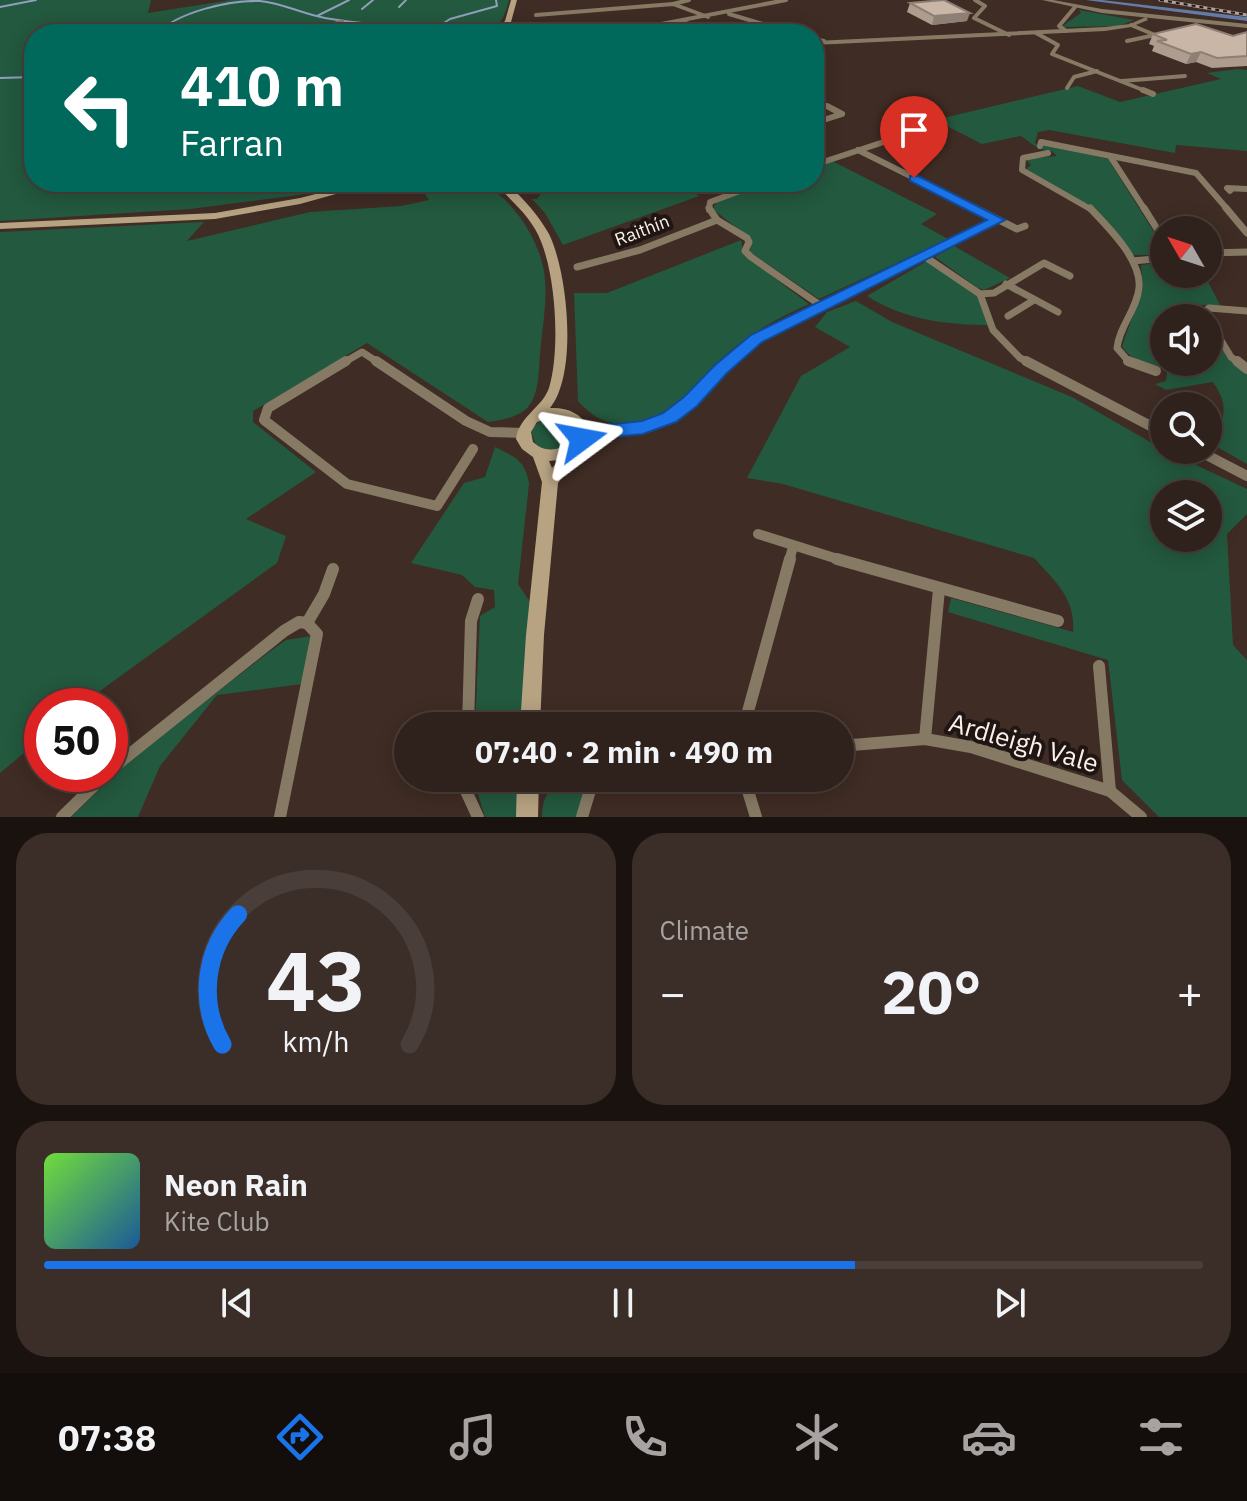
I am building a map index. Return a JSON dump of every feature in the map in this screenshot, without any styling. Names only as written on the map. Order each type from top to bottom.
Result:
[{"type":"main road","points":[[506,24],[514,0]]},
{"type":"main road","points":[[0,226],[215,216],[335,192]]},
{"type":"main road","points":[[509,192],[534,217],[549,240],[556,264],[561,298],[555,391],[566,414]]},
{"type":"main road","points":[[555,391],[523,433],[526,446],[539,454],[557,456],[574,449]]},
{"type":"main road","points":[[534,418],[550,413],[566,414],[579,421],[584,433],[550,482]]},
{"type":"main road","points":[[531,712],[550,482],[539,454]]},
{"type":"main road","points":[[527,817],[528,792]]},
{"type":"street","points":[[605,0],[616,10]]},
{"type":"street","points":[[536,15],[616,10],[689,0]]},
{"type":"street","points":[[667,24],[786,0]]},
{"type":"street","points":[[975,0],[985,6],[974,18],[1009,35]]},
{"type":"street","points":[[1045,0],[1075,7],[1247,26]]},
{"type":"street","points":[[673,4],[708,17]]},
{"type":"street","points":[[1066,31],[1059,26],[1075,7]]},
{"type":"street","points":[[726,13],[763,24]]},
{"type":"street","points":[[1139,14],[1146,19]]},
{"type":"street","points":[[824,44],[1066,31],[1131,25],[1161,17]]},
{"type":"street","points":[[334,24],[342,21]]},
{"type":"street","points":[[683,22],[688,24]]},
{"type":"street","points":[[1127,41],[1155,35],[1131,25]]},
{"type":"street","points":[[1036,33],[1058,45],[1052,54],[1153,94]]},
{"type":"street","points":[[1067,88],[1074,77],[1097,71]]},
{"type":"street","points":[[1122,81],[1185,76]]},
{"type":"street","points":[[824,106],[842,113],[824,119]]},
{"type":"street","points":[[824,162],[911,133],[935,144]]},
{"type":"street","points":[[1040,146],[1041,142],[1196,173],[1246,232]]},
{"type":"street","points":[[858,150],[1017,229],[1025,226]]},
{"type":"street","points":[[1048,153],[1023,158],[1022,170],[1091,209],[1133,261],[1139,288],[1118,337],[1117,348],[1129,363],[1150,369]]},
{"type":"street","points":[[1110,156],[1150,218]]},
{"type":"street","points":[[1230,191],[1227,188],[1247,189]]},
{"type":"street","points":[[737,192],[710,202],[709,210],[717,220],[747,238],[749,242],[745,251],[751,257],[820,305]]},
{"type":"street","name":"Raithín","points":[[577,267],[640,250],[717,220]]},
{"type":"street","points":[[584,433],[643,427],[670,417],[691,402],[721,369],[757,338],[998,220]]},
{"type":"street","points":[[1222,253],[1247,252]]},
{"type":"street","points":[[924,256],[980,294],[993,330],[1020,358],[1150,426]]},
{"type":"street","points":[[1133,261],[1150,259]]},
{"type":"street","points":[[980,294],[994,293],[1044,263],[1070,276]]},
{"type":"street","points":[[1006,284],[1058,312]]},
{"type":"street","points":[[1008,316],[1034,300]]},
{"type":"street","points":[[1222,309],[1247,311]]},
{"type":"street","points":[[1222,342],[1231,357],[1247,369]]},
{"type":"street","points":[[473,449],[437,506],[347,484],[264,420],[268,408],[362,352],[466,421],[490,432],[523,433]]},
{"type":"street","points":[[1222,463],[1247,476]]},
{"type":"street","points":[[758,534],[793,547],[1058,621]]},
{"type":"street","points":[[748,712],[793,547]]},
{"type":"street","points":[[307,623],[324,594],[333,569]]},
{"type":"street","name":"Ardleigh Vale","points":[[925,739],[939,589]]},
{"type":"street","points":[[468,712],[471,621],[478,599]]},
{"type":"street","points":[[128,756],[284,631],[299,622],[307,623],[317,634],[280,817]]},
{"type":"street","name":"Ardleigh Vale","points":[[1099,666],[1110,791]]},
{"type":"street","name":"Ardleigh Vale","points":[[854,745],[925,739],[971,747],[1110,791],[1141,817]]},
{"type":"street","points":[[62,817],[88,792]]},
{"type":"street","points":[[466,792],[478,817]]},
{"type":"street","points":[[582,817],[590,792]]},
{"type":"street","points":[[748,792],[756,817]]},
{"type":"green space","points":[[0,0],[151,0],[148,13],[231,0],[509,0],[498,24],[24,24],[24,192],[322,192],[190,209],[0,221]]},
{"type":"green space","points":[[1079,10],[1134,20],[1119,26],[1061,27],[1081,13]]},
{"type":"green space","points":[[1247,70],[1247,151],[1176,145],[1175,153],[1049,130],[1038,132],[1035,143],[1042,147],[1045,144],[1108,159],[1150,226],[1150,255],[1132,255],[1095,209],[1026,169],[1031,165],[1026,159],[1057,156],[1052,151],[1039,149],[1021,136],[982,144],[935,120],[1078,86],[1120,102],[1221,79],[1207,73]]},
{"type":"green space","points":[[832,161],[937,214],[921,224],[948,239],[819,299],[750,252],[752,240],[714,210],[722,198],[736,192],[824,192],[824,164]]},
{"type":"green space","points":[[424,192],[495,192],[525,225],[539,253],[545,289],[539,374],[532,402],[515,416],[488,422],[367,343],[253,411],[253,422],[316,472],[246,519],[286,536],[277,563],[104,688],[24,688],[24,753],[0,773],[0,232],[204,222],[187,241],[310,212],[401,206],[429,200]]},
{"type":"green space","points":[[542,192],[693,192],[699,196],[563,245],[545,213],[532,199],[537,199]]},
{"type":"green space","points":[[741,240],[744,255],[809,304],[775,320],[744,340],[679,400],[650,418],[616,424],[602,420],[584,407],[578,401],[574,293],[607,293]]},
{"type":"green space","points":[[954,246],[1010,278],[984,290],[978,288],[935,257]]},
{"type":"green space","points":[[927,261],[974,289],[991,325],[926,320],[896,311],[867,296]]},
{"type":"green space","points":[[1150,264],[1150,288],[1211,288],[1219,304],[1150,304],[1150,363],[1131,356],[1122,346],[1143,288],[1141,265]]},
{"type":"green space","points":[[856,301],[892,322],[1072,397],[1150,442],[1150,464],[1194,464],[1247,489],[1247,514],[1227,534],[1233,645],[1247,660],[1247,817],[1159,817],[1122,780],[1108,660],[948,612],[951,598],[1073,632],[1068,600],[1034,558],[783,484],[747,478],[801,376],[850,347],[815,327],[827,312]]},
{"type":"green space","points":[[1222,349],[1247,373],[1247,464],[1222,450],[1222,392],[1218,392],[1213,382],[1166,390],[1155,384],[1166,381],[1167,376],[1222,376]]},
{"type":"green space","points":[[561,418],[575,430],[572,441],[555,449],[536,445],[531,431],[534,427],[544,420]]},
{"type":"green space","points":[[495,447],[518,461],[525,470],[529,484],[518,584],[530,602],[522,712],[476,712],[480,616],[495,607],[494,590],[475,587],[462,575],[411,563],[464,483],[485,477]]},
{"type":"green space","points":[[311,636],[302,684],[217,695],[160,766],[138,817],[71,817],[97,792],[128,792],[130,760],[286,640]]},
{"type":"green space","points":[[477,792],[518,792],[519,817],[485,817]]},
{"type":"green space","points":[[583,792],[577,817],[542,817],[549,793]]},
{"type":"building","points":[[944,0],[970,13],[934,16],[910,3]]},
{"type":"building","points":[[1196,24],[1233,36],[1247,32],[1247,56],[1217,58],[1201,52],[1191,54],[1157,41],[1167,40],[1153,34]]},
{"type":"waterway","points":[[0,7],[36,0]]},
{"type":"waterway","points":[[317,16],[349,0]]},
{"type":"waterway","points":[[362,9],[373,0]]},
{"type":"waterway","points":[[399,7],[406,0]]},
{"type":"waterway","points":[[442,24],[497,6],[496,0]]},
{"type":"waterway","points":[[1089,0],[1247,19]]},
{"type":"waterway","points":[[169,24],[205,9],[260,1],[317,16]]},
{"type":"waterway","points":[[317,16],[371,24]]},
{"type":"waterway","points":[[0,78],[24,77]]},
{"type":"railway","points":[[1160,0],[1247,15]]},
{"type":"route","points":[[582,439],[584,433],[643,427],[670,417],[691,402],[721,369],[757,338],[998,220],[914,178]]}]
